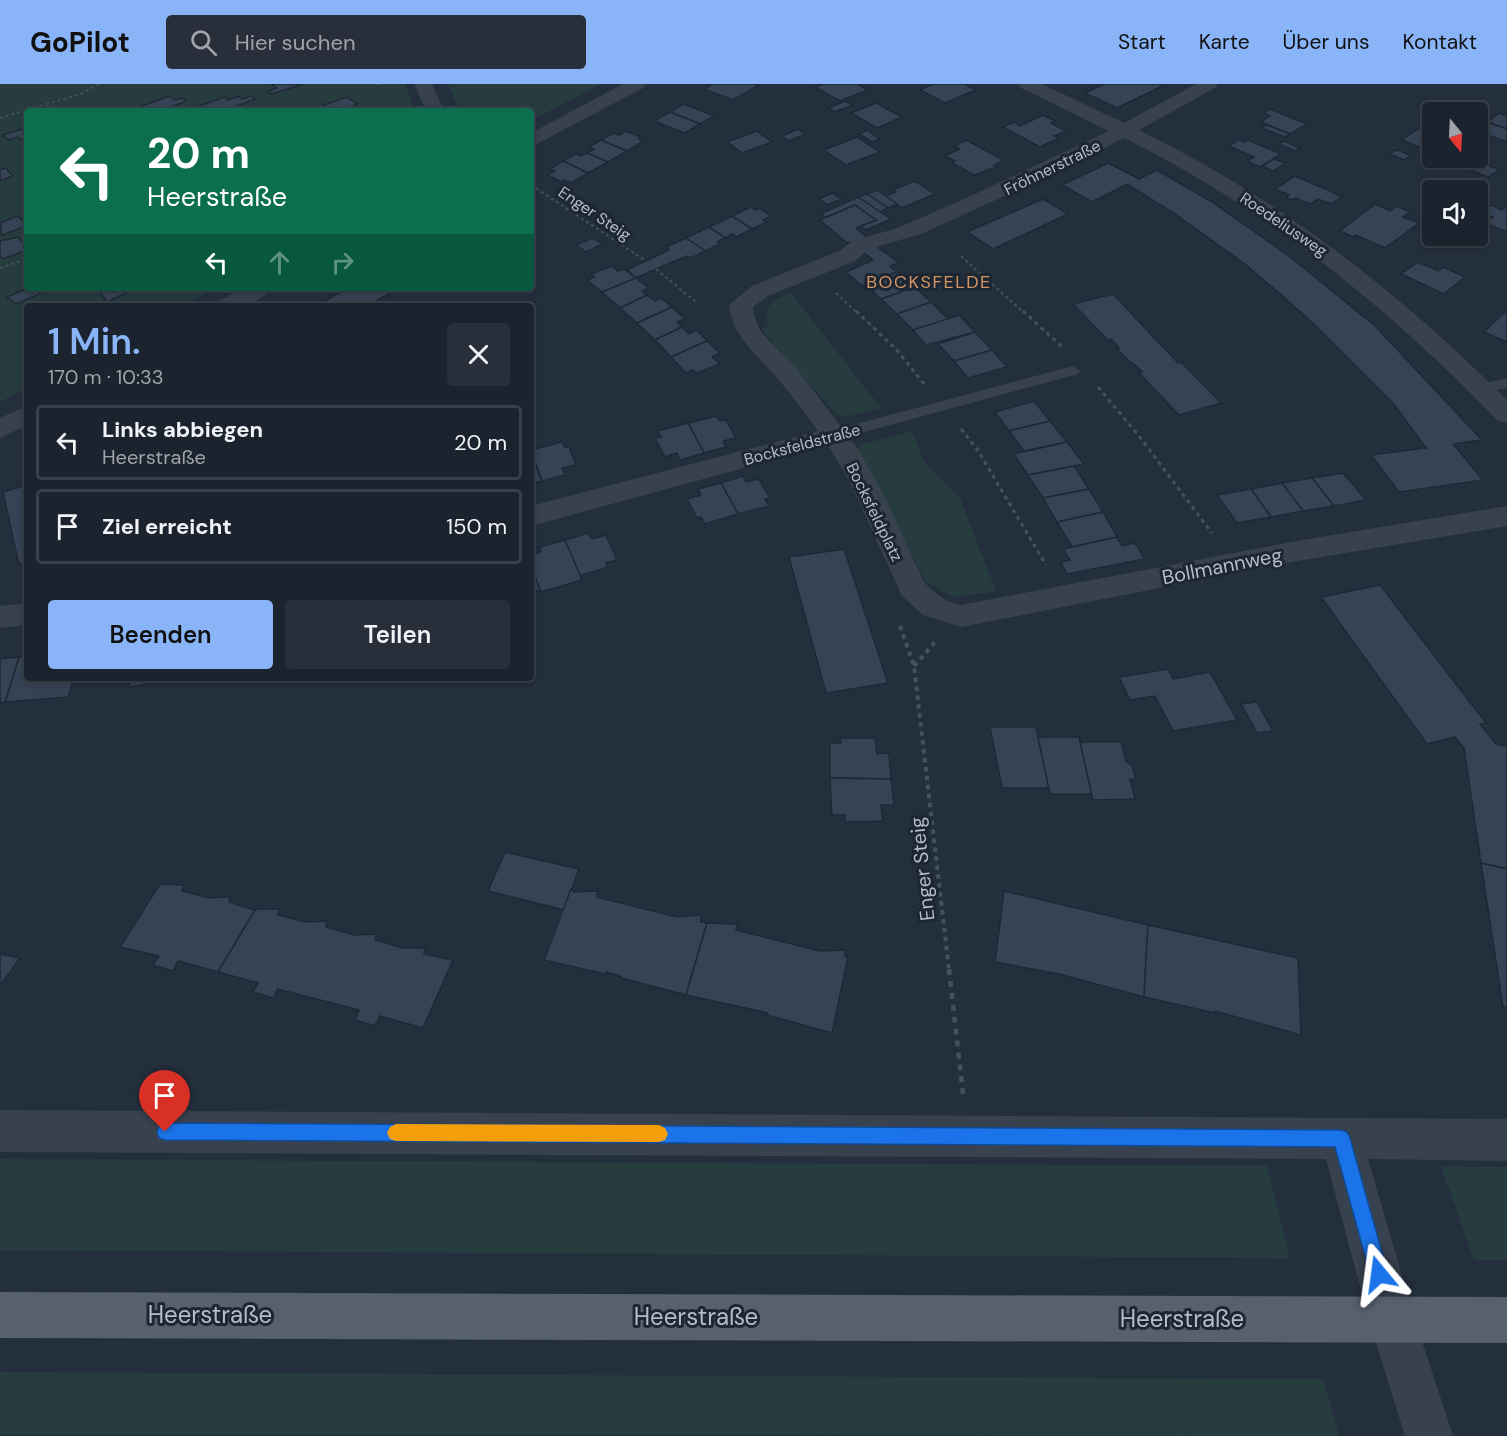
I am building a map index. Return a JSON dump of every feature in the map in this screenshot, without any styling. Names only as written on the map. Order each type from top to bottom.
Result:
[{"type":"main road","name":"Heerstraße","points":[[0,1315],[1507,1320]]},
{"type":"street","points":[[423,84],[434,108]]},
{"type":"street","points":[[534,139],[637,84]]},
{"type":"street","name":"Roedeliusweg","points":[[1027,84],[1203,172],[1303,236],[1394,308],[1482,388],[1507,415]]},
{"type":"street","name":"Fröhnerstraße","points":[[823,277],[847,256],[858,256],[881,249],[890,238],[988,197],[1125,132],[1209,84]]},
{"type":"street","name":"Bocksfeldplatz","points":[[823,277],[760,291],[741,305],[741,318],[748,331],[786,373],[835,435],[856,468],[912,588],[939,624]]},
{"type":"street","points":[[232,303],[254,291]]},
{"type":"street","points":[[0,429],[24,416]]},
{"type":"street","name":"Bocksfeldstraße","points":[[534,515],[835,435]]},
{"type":"street","name":"Bollmannweg","points":[[939,624],[961,616],[1292,552],[1507,516]]},
{"type":"street","points":[[0,617],[24,614]]},
{"type":"street","points":[[0,1131],[1507,1140]]},
{"type":"street","points":[[1341,1138],[1392,1320],[1429,1436]]},
{"type":"lane","name":"Bocksfeldstraße","points":[[835,435],[1073,372]]},
{"type":"lane","points":[[1482,388],[1507,383]]},
{"type":"path","points":[[34,108],[81,94],[99,84]]},
{"type":"path","points":[[376,84],[383,84]]},
{"type":"path","points":[[0,118],[24,111]]},
{"type":"path","name":"Enger Steig","points":[[534,187],[646,261]]},
{"type":"path","points":[[961,256],[1067,351]]},
{"type":"path","points":[[0,268],[24,259]]},
{"type":"path","points":[[656,269],[697,303]]},
{"type":"path","points":[[823,277],[896,349],[926,386]]},
{"type":"path","points":[[1098,387],[1154,455],[1216,539]]},
{"type":"path","points":[[958,425],[977,449],[1050,573]]},
{"type":"path","name":"Enger Steig","points":[[899,624],[914,666],[968,1135]]},
{"type":"path","points":[[914,666],[939,624]]},
{"type":"green space","points":[[0,84],[405,84],[414,108],[24,108],[24,291],[210,291],[188,303],[24,303],[24,390],[0,402]]},
{"type":"green space","points":[[448,84],[601,84],[534,119],[534,108],[459,108]]},
{"type":"green space","points":[[791,293],[881,408],[849,416],[837,415],[767,336],[761,328],[768,326],[767,312],[770,304]]},
{"type":"green space","points":[[912,431],[924,462],[959,496],[996,591],[953,597],[926,582],[857,449],[863,444]]},
{"type":"green space","points":[[0,1159],[1267,1166],[1290,1258],[0,1250]]},
{"type":"green space","points":[[1441,1166],[1507,1167],[1507,1260],[1474,1260]]},
{"type":"green space","points":[[0,1372],[1323,1379],[1339,1436],[0,1434]]},
{"type":"building","points":[[271,84],[303,84],[272,94],[268,91],[277,88]]},
{"type":"building","points":[[707,84],[759,85],[733,100],[704,89],[710,86]]},
{"type":"building","points":[[824,84],[857,84],[868,90],[840,101],[815,87]]},
{"type":"building","points":[[933,84],[965,84],[976,90],[945,103],[920,90]]},
{"type":"building","points":[[1104,84],[1166,84],[1117,108],[1085,93]]},
{"type":"building","points":[[169,96],[175,100],[182,98],[186,101],[168,108],[137,108]]},
{"type":"building","points":[[238,96],[242,99],[251,96],[255,99],[231,108],[202,108],[199,106],[225,97],[228,100]]},
{"type":"building","points":[[347,97],[358,104],[348,108],[321,106]]},
{"type":"building","points":[[845,101],[853,105],[835,112],[828,108]]},
{"type":"building","points":[[876,103],[902,117],[877,128],[851,113]]},
{"type":"building","points":[[684,104],[714,116],[700,124],[670,112]]},
{"type":"building","points":[[1270,109],[1307,124],[1290,134],[1261,122],[1270,116],[1263,113]]},
{"type":"building","points":[[670,112],[700,124],[685,133],[654,121]]},
{"type":"building","points":[[1499,113],[1507,116],[1507,129],[1488,122]]},
{"type":"building","points":[[1043,115],[1055,121],[1051,123],[1066,131],[1054,136],[1059,138],[1040,147],[1003,127],[1014,122],[1020,126]]},
{"type":"building","points":[[1488,122],[1507,129],[1507,142],[1488,135]]},
{"type":"building","points":[[1267,125],[1290,134],[1285,137],[1261,128]]},
{"type":"building","points":[[1422,126],[1422,148],[1402,140]]},
{"type":"building","points":[[22,129],[24,142],[18,137],[8,140],[3,135]]},
{"type":"building","points":[[798,129],[806,134],[789,141],[782,136]]},
{"type":"building","points":[[867,130],[880,139],[872,142],[859,134]]},
{"type":"building","points":[[626,131],[641,137],[639,139],[644,141],[627,151],[601,140],[613,133],[619,135]]},
{"type":"building","points":[[757,131],[772,142],[742,153],[727,142]]},
{"type":"building","points":[[857,137],[880,152],[846,165],[824,150]]},
{"type":"building","points":[[601,140],[627,151],[608,162],[587,153],[594,149],[589,147]]},
{"type":"building","points":[[966,140],[1004,160],[994,165],[997,167],[974,175],[952,163],[955,161],[945,156],[960,149],[954,146]]},
{"type":"building","points":[[1238,140],[1244,142],[1248,140],[1281,154],[1260,167],[1247,161],[1254,157],[1229,146]]},
{"type":"building","points":[[1284,141],[1300,148],[1295,151],[1279,144]]},
{"type":"building","points":[[1396,150],[1411,156],[1404,160],[1390,154]]},
{"type":"building","points":[[587,153],[608,162],[588,173],[563,161],[576,154],[581,156]]},
{"type":"building","points":[[1274,159],[1285,163],[1273,171],[1262,166]]},
{"type":"building","points":[[563,161],[588,173],[571,183],[564,180],[562,182],[547,175],[555,171],[550,169]]},
{"type":"building","points":[[1108,163],[1139,179],[1157,170],[1212,202],[1289,256],[1375,326],[1482,440],[1453,444],[1483,480],[1399,492],[1371,455],[1426,448],[1393,403],[1315,325],[1278,292],[1246,265],[1174,213],[1127,184],[1092,202],[1062,185]]},
{"type":"building","points":[[1488,165],[1500,170],[1488,177],[1468,169],[1488,168]]},
{"type":"building","points":[[6,168],[13,176],[0,181],[0,170]]},
{"type":"building","points":[[1295,176],[1342,197],[1331,204],[1318,199],[1310,204],[1296,198],[1292,200],[1286,197],[1289,195],[1275,189]]},
{"type":"building","points":[[915,181],[935,194],[902,208],[886,196],[896,192],[892,190]]},
{"type":"building","points":[[877,190],[897,204],[888,208],[867,194]]},
{"type":"building","points":[[832,193],[842,199],[828,205],[819,199]]},
{"type":"building","points":[[867,194],[888,208],[879,212],[858,197]]},
{"type":"building","points":[[858,197],[891,219],[866,230],[861,226],[876,220],[855,205],[826,217],[820,214]]},
{"type":"building","points":[[1043,199],[1068,214],[993,249],[967,232]]},
{"type":"building","points":[[1375,204],[1390,211],[1397,206],[1410,212],[1403,217],[1419,223],[1385,248],[1356,235],[1353,237],[1340,231]]},
{"type":"building","points":[[855,205],[876,220],[856,228],[875,245],[861,250],[847,243],[820,220]]},
{"type":"building","points":[[1492,205],[1502,210],[1507,206],[1507,232],[1488,224],[1488,221],[1493,217],[1488,215],[1488,208]]},
{"type":"building","points":[[751,207],[755,210],[759,208],[771,216],[763,220],[767,222],[752,229],[732,216]]},
{"type":"building","points":[[18,216],[24,223],[24,227],[2,235],[0,223]]},
{"type":"building","points":[[732,216],[752,229],[736,237],[732,234],[725,238],[709,227]]},
{"type":"building","points":[[709,227],[725,238],[717,242],[720,244],[705,251],[686,238]]},
{"type":"building","points":[[18,237],[24,244],[24,251],[3,259],[0,256],[0,241]]},
{"type":"building","points":[[593,238],[603,244],[586,252],[576,245]]},
{"type":"building","points":[[686,238],[705,251],[691,258],[687,256],[636,278],[627,270],[667,251],[669,249],[666,247]]},
{"type":"building","points":[[875,245],[899,263],[890,266],[897,272],[862,286],[846,272],[873,260],[861,250]]},
{"type":"building","points":[[1418,262],[1438,271],[1443,267],[1465,277],[1444,294],[1401,274]]},
{"type":"building","points":[[612,266],[618,271],[624,269],[636,278],[602,292],[587,280],[594,277],[591,274]]},
{"type":"building","points":[[897,272],[915,287],[881,299],[865,284]]},
{"type":"building","points":[[636,278],[649,288],[642,291],[647,295],[620,308],[602,292]]},
{"type":"building","points":[[915,287],[931,302],[897,314],[881,299]]},
{"type":"building","points":[[24,290],[42,293],[16,304],[7,297]]},
{"type":"building","points":[[99,291],[130,291],[107,302]]},
{"type":"building","points":[[343,291],[393,291],[373,303],[321,303]]},
{"type":"building","points":[[1113,294],[1178,363],[1181,362],[1221,403],[1179,415],[1139,373],[1142,372],[1117,349],[1119,348],[1111,339],[1108,340],[1073,304]]},
{"type":"building","points":[[647,295],[655,301],[661,298],[672,307],[637,323],[620,308]]},
{"type":"building","points":[[931,302],[948,319],[913,330],[897,314]]},
{"type":"building","points":[[672,307],[685,319],[677,322],[682,327],[655,340],[637,323]]},
{"type":"building","points":[[1507,310],[1507,342],[1484,332]]},
{"type":"building","points":[[959,315],[975,332],[926,345],[913,330]]},
{"type":"building","points":[[682,327],[689,334],[697,330],[707,341],[671,357],[655,340]]},
{"type":"building","points":[[975,332],[992,350],[954,361],[938,344]]},
{"type":"building","points":[[707,341],[720,353],[712,357],[720,364],[697,373],[693,370],[686,373],[671,357]]},
{"type":"building","points":[[992,350],[1007,367],[968,378],[954,361]]},
{"type":"building","points":[[1034,401],[1050,421],[1009,431],[995,412]]},
{"type":"building","points":[[716,416],[720,421],[726,420],[736,438],[723,441],[726,447],[704,453],[688,423]]},
{"type":"building","points":[[1050,421],[1067,442],[1024,451],[1009,431]]},
{"type":"building","points":[[688,423],[704,453],[680,460],[677,453],[665,457],[655,438],[661,437],[658,431]]},
{"type":"building","points":[[562,442],[565,448],[569,447],[576,465],[562,468],[565,475],[542,481],[534,458],[534,449]]},
{"type":"building","points":[[1067,442],[1084,464],[1028,475],[1014,454]]},
{"type":"building","points":[[534,462],[542,481],[534,483]]},
{"type":"building","points":[[1074,466],[1089,489],[1043,498],[1028,475]]},
{"type":"building","points":[[1343,473],[1366,500],[1334,506],[1312,478]]},
{"type":"building","points":[[743,476],[746,482],[759,479],[770,498],[765,499],[769,506],[738,514],[721,483]]},
{"type":"building","points":[[1312,478],[1334,506],[1303,511],[1282,483]]},
{"type":"building","points":[[721,483],[738,514],[705,524],[701,517],[697,518],[687,499],[701,495],[698,489]]},
{"type":"building","points":[[1282,483],[1303,511],[1271,517],[1251,489]]},
{"type":"building","points":[[24,486],[24,563],[19,565],[3,492]]},
{"type":"building","points":[[1089,489],[1103,512],[1057,522],[1043,498]]},
{"type":"building","points":[[1251,489],[1271,517],[1237,523],[1217,495]]},
{"type":"building","points":[[1103,512],[1117,537],[1072,547],[1057,522]]},
{"type":"building","points":[[588,533],[592,539],[606,535],[617,560],[606,563],[608,567],[579,576],[565,540]]},
{"type":"building","points":[[1117,537],[1122,546],[1135,543],[1145,559],[1067,574],[1061,562],[1070,560],[1063,549]]},
{"type":"building","points":[[565,540],[582,580],[541,592],[534,574],[534,554],[541,552],[540,547]]},
{"type":"building","points":[[844,549],[888,683],[826,693],[789,557]]},
{"type":"building","points":[[534,574],[540,590],[534,591]]},
{"type":"building","points":[[1380,585],[1486,723],[1480,724],[1496,744],[1507,746],[1507,869],[1481,863],[1464,748],[1455,737],[1427,744],[1321,597]]},
{"type":"building","points":[[24,656],[24,681],[73,681],[68,697],[5,702],[19,657]]},
{"type":"building","points":[[19,657],[5,702],[0,703],[0,659]]},
{"type":"building","points":[[1168,669],[1173,679],[1210,672],[1237,720],[1173,731],[1155,696],[1130,700],[1119,677]]},
{"type":"building","points":[[130,681],[164,681],[130,687]]},
{"type":"building","points":[[1257,702],[1273,731],[1257,733],[1241,704]]},
{"type":"building","points":[[990,727],[1036,727],[1049,788],[1002,788]]},
{"type":"building","points":[[1038,737],[1079,737],[1092,794],[1050,794]]},
{"type":"building","points":[[840,738],[875,738],[877,754],[889,753],[891,779],[830,778],[830,743],[841,743]]},
{"type":"building","points":[[1080,742],[1121,742],[1126,762],[1131,764],[1135,775],[1134,780],[1130,779],[1135,799],[1093,800]]},
{"type":"building","points":[[830,778],[891,779],[894,805],[881,805],[883,821],[845,822],[845,815],[832,815]]},
{"type":"building","points":[[505,852],[579,869],[564,910],[488,891]]},
{"type":"building","points":[[1481,863],[1507,869],[1507,1008],[1503,1007]]},
{"type":"building","points":[[160,884],[184,885],[182,891],[209,898],[230,897],[229,902],[255,910],[218,972],[178,961],[173,971],[153,965],[159,956],[120,947]]},
{"type":"building","points":[[571,889],[574,892],[598,891],[597,897],[677,917],[701,915],[701,922],[707,923],[686,995],[606,972],[605,974],[544,960]]},
{"type":"building","points":[[1004,891],[1148,925],[1144,997],[1059,974],[995,962]]},
{"type":"building","points":[[279,909],[278,915],[305,922],[327,921],[326,927],[354,935],[376,934],[375,940],[403,948],[425,948],[424,954],[453,960],[423,1028],[380,1016],[375,1026],[355,1020],[359,1010],[278,989],[273,998],[253,992],[258,983],[218,972],[255,910]]},
{"type":"building","points":[[707,923],[737,924],[736,930],[820,951],[845,950],[845,956],[848,957],[832,1033],[767,1015],[768,1013],[686,995]]},
{"type":"building","points":[[1148,925],[1298,958],[1301,1035],[1215,1011],[1215,1013],[1144,997]]},
{"type":"building","points":[[0,954],[20,958],[0,986]]},
{"type":"slow traffic","points":[[396,1133],[659,1134]]},
{"type":"district","name":"BOCKSFELDE","points":[[929,282]]},
{"type":"route","points":[[165,1132],[1341,1138],[1379,1274]]}]
